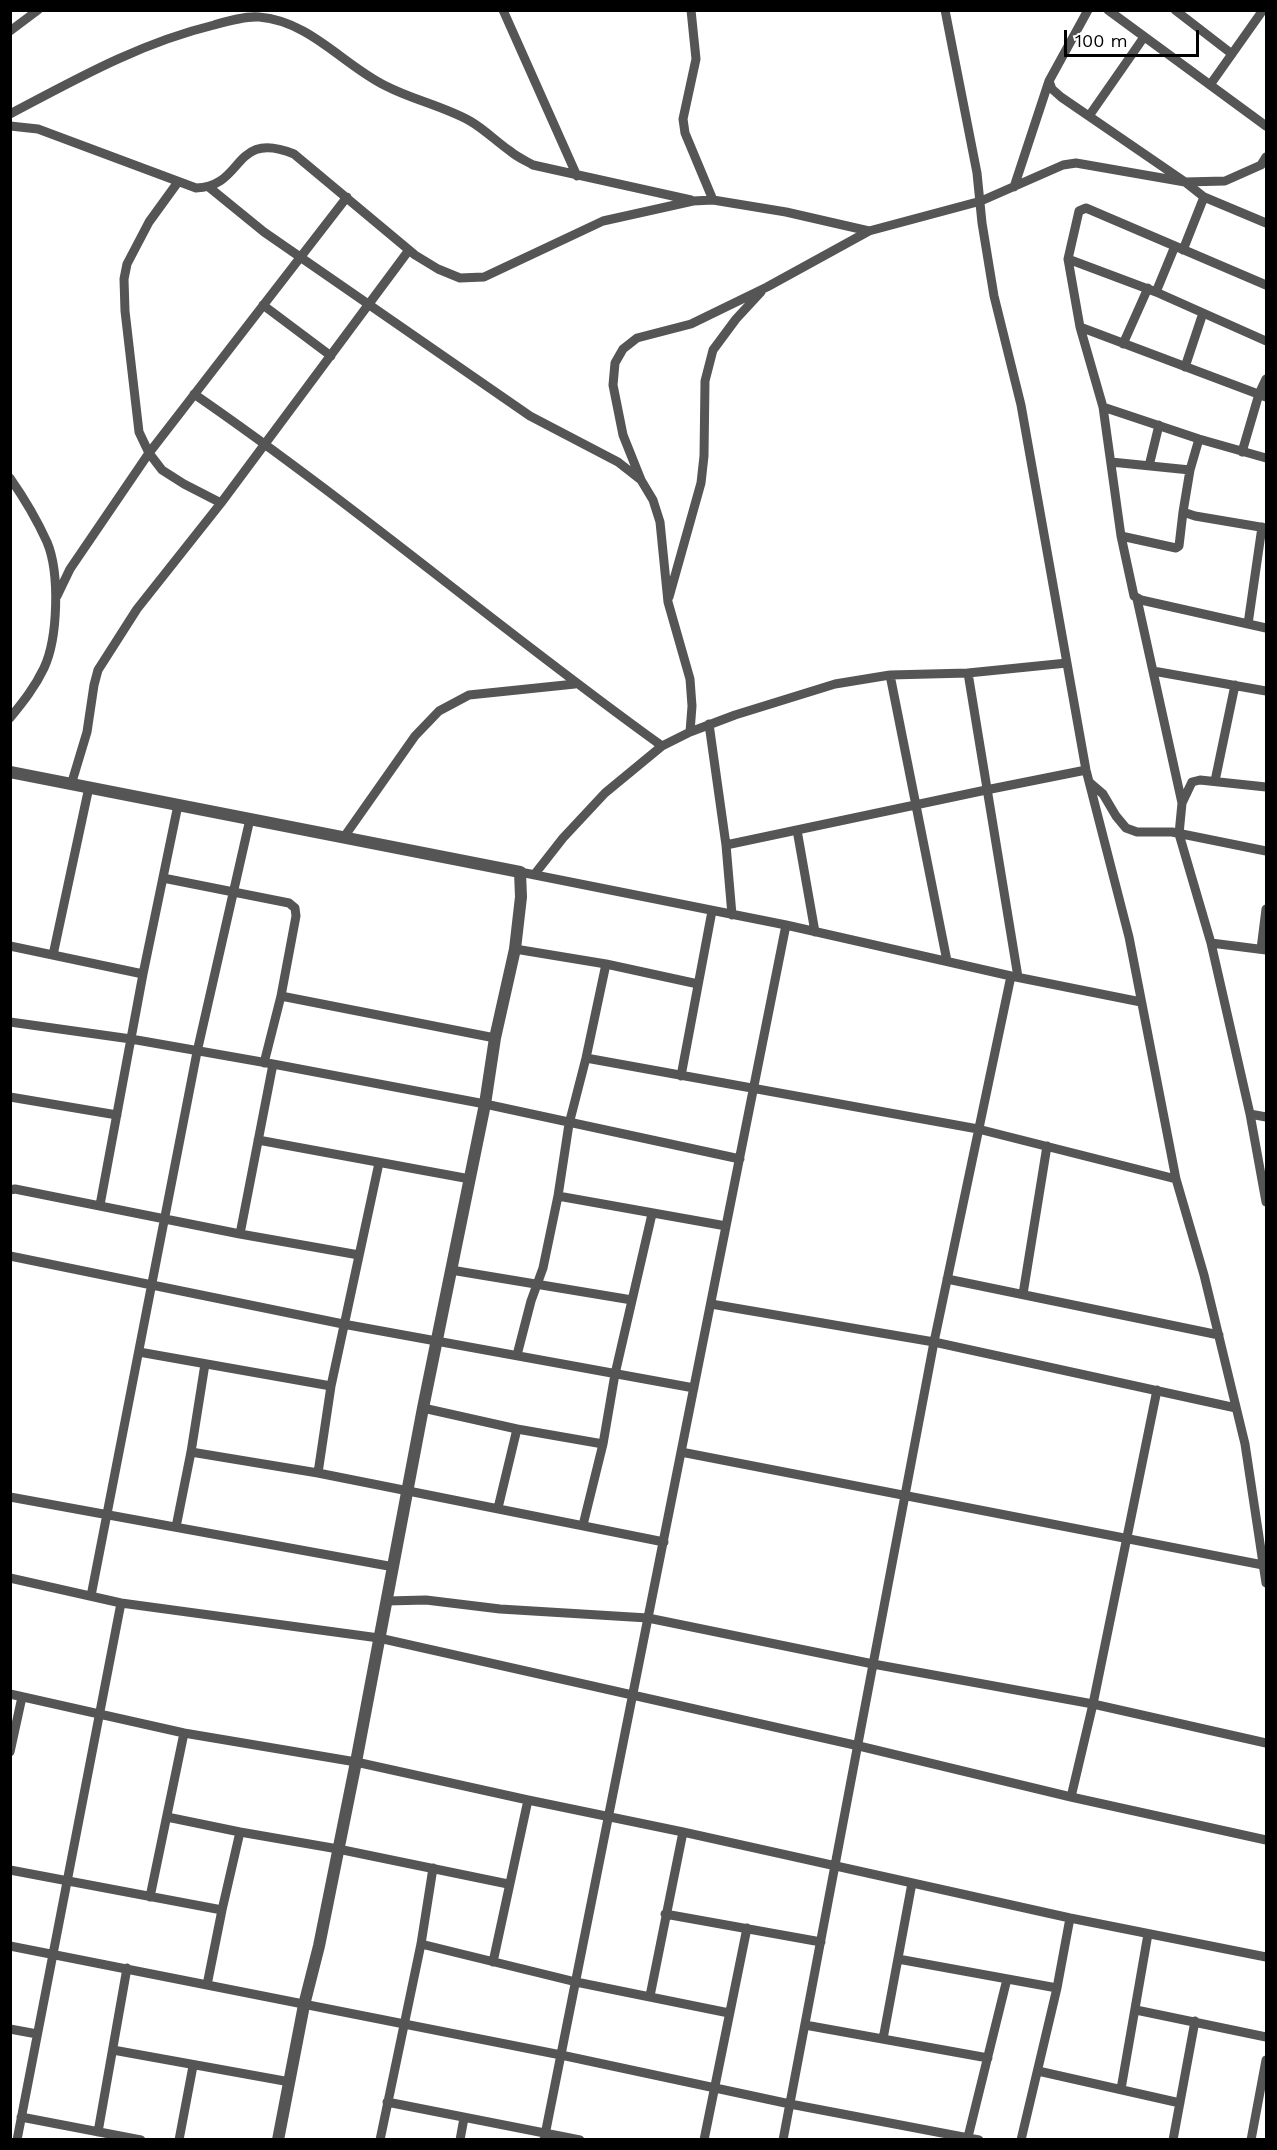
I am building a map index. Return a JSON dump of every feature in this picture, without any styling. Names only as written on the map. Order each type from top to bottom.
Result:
[{"type":"street","points":[[10,31],[38,10]]},
{"type":"street","points":[[503,10],[577,176]]},
{"type":"street","points":[[691,10],[696,59],[683,119],[685,133],[712,200]]},
{"type":"street","points":[[945,10],[981,201],[982,224],[994,296],[1021,405],[1086,770],[1129,937],[1176,1179],[1204,1275],[1245,1444],[1266,1583]]},
{"type":"street","points":[[1014,186],[1049,81],[1088,10]]},
{"type":"street","points":[[1108,10],[1266,126]]},
{"type":"street","points":[[1175,10],[1232,54]]},
{"type":"street","points":[[1209,85],[1263,10]]},
{"type":"street","points":[[10,114],[134,51],[182,32],[261,14],[282,21],[318,39],[385,86],[443,107],[473,123],[512,153],[533,165],[693,201]]},
{"type":"street","points":[[1089,116],[1144,38]]},
{"type":"street","points":[[1049,81],[1061,97],[1204,197],[1266,223]]},
{"type":"street","points":[[10,126],[38,129],[196,188],[210,188],[223,180],[250,151],[263,146],[279,147],[294,153],[409,250],[438,269],[460,278],[484,277],[603,221],[693,201],[712,200],[786,212],[869,231]]},
{"type":"street","points":[[690,732],[692,706],[690,679],[668,603],[660,522],[653,500],[641,480],[623,435],[613,385],[615,363],[623,349],[637,338],[691,324],[767,287],[869,231],[981,201],[1063,165],[1076,163],[1185,182],[1225,181],[1265,163]]},
{"type":"street","points":[[178,182],[149,222],[127,264],[124,279],[125,311],[139,432],[149,453],[162,470],[221,503]]},
{"type":"street","points":[[210,188],[264,232],[530,416],[618,462],[641,480]]},
{"type":"street","points":[[57,596],[70,569],[149,453],[347,197]]},
{"type":"street","points":[[1124,344],[1152,290],[1179,248],[1204,197]]},
{"type":"street","points":[[1266,285],[1083,208],[1079,211],[1068,259],[1080,327],[1102,407],[1121,536],[1182,803],[1179,834],[1211,943],[1250,1114],[1266,1202]]},
{"type":"street","points":[[71,785],[87,732],[98,670],[136,609],[266,444],[409,250]]},
{"type":"street","points":[[1068,259],[1152,290],[1266,341]]},
{"type":"street","points":[[668,603],[701,483],[705,381],[713,350],[736,319],[767,287]]},
{"type":"street","points":[[263,305],[331,356]]},
{"type":"street","points":[[1185,367],[1203,314]]},
{"type":"street","points":[[1080,327],[1263,396]]},
{"type":"street","points":[[1242,452],[1263,396],[1266,379]]},
{"type":"street","points":[[194,394],[266,444],[575,684],[662,746]]},
{"type":"street","points":[[1102,407],[1198,439],[1266,458]]},
{"type":"street","points":[[1149,466],[1159,425]]},
{"type":"street","points":[[1121,536],[1176,548],[1179,546],[1190,470],[1198,439]]},
{"type":"street","points":[[1111,462],[1190,470]]},
{"type":"street","points":[[10,478],[24,498],[48,544],[57,596],[45,666],[31,693],[10,718]]},
{"type":"street","points":[[1183,512],[1264,528],[1248,624]]},
{"type":"street","points":[[1137,599],[1266,628]]},
{"type":"street","points":[[534,875],[563,838],[605,793],[662,746],[709,724],[835,684],[890,675],[968,673],[1067,663]]},
{"type":"street","points":[[1153,671],[1266,691]]},
{"type":"street","points":[[783,2139],[934,1342],[978,1129],[1014,976],[968,673]]},
{"type":"street","points":[[890,675],[946,961]]},
{"type":"street","points":[[344,837],[415,736],[439,711],[469,695],[575,684]]},
{"type":"street","points":[[1215,781],[1235,685]]},
{"type":"street","points":[[709,724],[726,845],[732,915]]},
{"type":"street","points":[[726,845],[1086,770]]},
{"type":"street","points":[[10,772],[732,915],[1141,1002]]},
{"type":"street","points":[[1182,803],[1192,782],[1200,780],[1266,787]]},
{"type":"street","points":[[1089,782],[1103,794],[1126,828],[1137,832],[1179,834],[1266,851]]},
{"type":"street","points":[[53,955],[89,787]]},
{"type":"street","points":[[100,1205],[143,974],[178,805]]},
{"type":"street","points":[[91,1596],[197,1052],[250,819]]},
{"type":"street","points":[[797,830],[815,932]]},
{"type":"street","points":[[278,2139],[356,1762],[409,1492],[423,1408],[470,1179],[495,1038],[515,949],[521,897],[520,872]]},
{"type":"street","points":[[163,878],[289,903],[295,908],[296,916],[240,1234]]},
{"type":"street","points":[[1211,943],[1264,950],[1266,909]]},
{"type":"street","points":[[681,1076],[712,911]]},
{"type":"street","points":[[545,2136],[786,926]]},
{"type":"street","points":[[10,946],[143,974]]},
{"type":"street","points":[[515,949],[606,964],[698,984]]},
{"type":"street","points":[[517,1354],[543,1268],[558,1196],[569,1124],[606,964]]},
{"type":"street","points":[[281,996],[495,1038]]},
{"type":"street","points":[[10,1022],[131,1039],[484,1104],[740,1159]]},
{"type":"street","points":[[586,1058],[978,1129],[1176,1179]]},
{"type":"street","points":[[10,1097],[117,1115]]},
{"type":"street","points":[[1250,1114],[1266,1117]]},
{"type":"street","points":[[258,1140],[470,1179]]},
{"type":"street","points":[[1023,1294],[1047,1146]]},
{"type":"street","points":[[318,1473],[331,1386],[379,1163]]},
{"type":"street","points":[[10,1190],[15,1189],[359,1255]]},
{"type":"street","points":[[558,1196],[726,1226]]},
{"type":"street","points":[[583,1526],[603,1444],[615,1374],[652,1214]]},
{"type":"street","points":[[10,1257],[344,1324],[517,1354],[694,1389]]},
{"type":"street","points":[[451,1270],[632,1300]]},
{"type":"street","points":[[947,1279],[1219,1335]]},
{"type":"street","points":[[711,1304],[934,1342],[1236,1408]]},
{"type":"street","points":[[139,1352],[331,1386]]},
{"type":"street","points":[[176,1527],[205,1364]]},
{"type":"street","points":[[1071,1797],[1093,1704],[1157,1390]]},
{"type":"street","points":[[423,1408],[518,1429],[603,1444]]},
{"type":"street","points":[[498,1508],[518,1429]]},
{"type":"street","points":[[191,1452],[318,1473],[664,1542]]},
{"type":"street","points":[[681,1452],[1263,1565]]},
{"type":"street","points":[[10,1497],[394,1567]]},
{"type":"street","points":[[10,1578],[121,1603],[379,1638],[1266,1840]]},
{"type":"street","points":[[387,1601],[426,1600],[500,1609],[648,1618],[873,1664],[1093,1704],[1266,1743]]},
{"type":"street","points":[[17,2139],[121,1603]]},
{"type":"street","points":[[10,1694],[183,1733],[356,1762],[1070,1918],[1266,1958]]},
{"type":"street","points":[[10,1752],[22,1697]]},
{"type":"street","points":[[150,1897],[183,1733]]},
{"type":"street","points":[[493,1962],[508,1884],[528,1800]]},
{"type":"street","points":[[166,1817],[508,1884]]},
{"type":"street","points":[[207,1985],[240,1832]]},
{"type":"street","points":[[650,1996],[683,1832]]},
{"type":"street","points":[[380,2139],[421,1944],[433,1868]]},
{"type":"street","points":[[10,1870],[222,1910]]},
{"type":"street","points":[[883,2039],[912,1883]]},
{"type":"street","points":[[665,1914],[821,1942]]},
{"type":"street","points":[[1022,2139],[1057,1988],[1070,1918]]},
{"type":"street","points":[[704,2139],[747,1928]]},
{"type":"street","points":[[1121,2089],[1148,1934]]},
{"type":"street","points":[[421,1944],[576,1982],[729,2013]]},
{"type":"street","points":[[10,1946],[714,2086],[945,2136],[979,2139]]},
{"type":"street","points":[[898,1959],[1057,1988]]},
{"type":"street","points":[[98,2132],[127,1968]]},
{"type":"street","points":[[968,2137],[1007,1979]]},
{"type":"street","points":[[1136,2010],[1266,2037]]},
{"type":"street","points":[[1173,2139],[1196,2021]]},
{"type":"street","points":[[805,2025],[988,2058]]},
{"type":"street","points":[[10,2030],[37,2034]]},
{"type":"street","points":[[113,2050],[290,2082]]},
{"type":"street","points":[[1251,2139],[1266,2060]]},
{"type":"street","points":[[179,2139],[193,2066]]},
{"type":"street","points":[[1038,2071],[1180,2103]]},
{"type":"street","points":[[387,2102],[545,2136],[580,2139]]},
{"type":"street","points":[[1256,2116],[1266,2118]]},
{"type":"street","points":[[21,2117],[141,2139]]},
{"type":"street","points":[[460,2139],[464,2118]]}]
